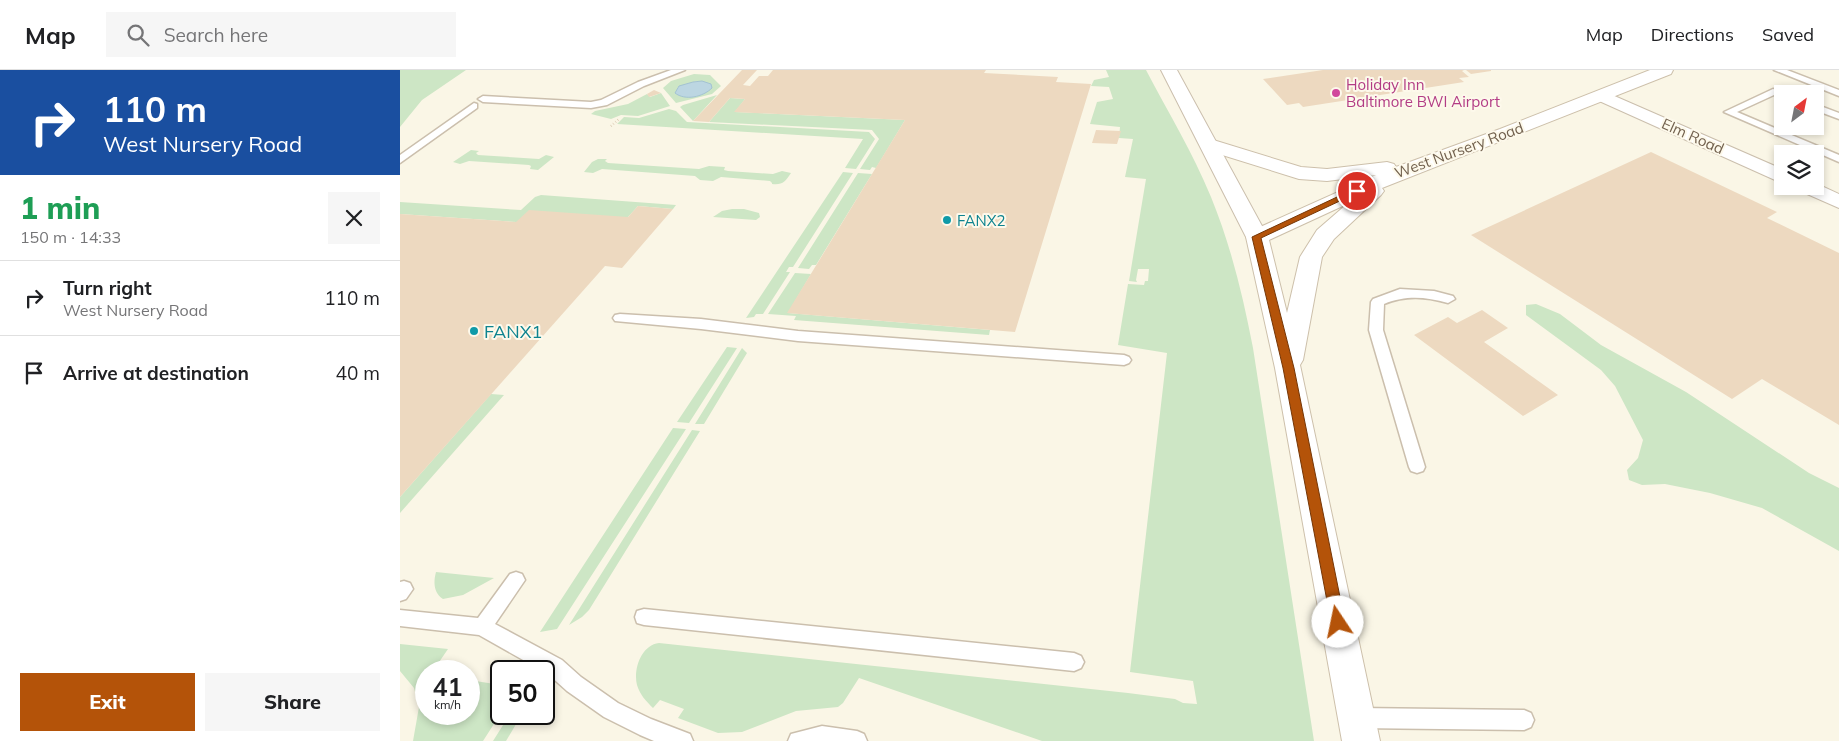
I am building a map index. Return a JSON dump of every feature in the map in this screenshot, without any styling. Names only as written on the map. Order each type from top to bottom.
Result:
[{"type":"main road","points":[[1169,70],[1210,145],[1256,237],[1288,368],[1359,729]]},
{"type":"main road","name":"West Nursery Road","points":[[1256,237],[1391,176],[1603,96],[1665,70]]},
{"type":"main road","name":"Elm Road","points":[[1603,96],[1774,172]]},
{"type":"main road","points":[[1210,145],[1272,166],[1308,174],[1327,175],[1421,164]]},
{"type":"main road","points":[[1288,368],[1311,257],[1325,234],[1351,214],[1391,176]]},
{"type":"main road","points":[[1824,195],[1839,202]]},
{"type":"lane","points":[[483,99],[590,105],[604,104],[641,84],[680,70]]},
{"type":"lane","points":[[1779,70],[1839,93]]},
{"type":"lane","points":[[1774,92],[1729,112],[1774,131]]},
{"type":"lane","points":[[400,160],[474,106]]},
{"type":"lane","points":[[1824,110],[1839,116]]},
{"type":"lane","points":[[1783,135],[1839,159]]},
{"type":"lane","points":[[1417,467],[1376,330],[1378,302],[1400,294],[1434,295],[1448,299]]},
{"type":"lane","points":[[620,318],[701,324],[798,336],[1124,360]]},
{"type":"lane","points":[[482,627],[516,580]]},
{"type":"lane","points":[[644,617],[1074,662]]},
{"type":"lane","points":[[400,618],[482,627],[555,667],[574,684],[611,710],[647,728],[683,741]]},
{"type":"lane","points":[[1359,729],[1524,720]]},
{"type":"lane","points":[[798,741],[822,736],[857,741]]},
{"type":"path","points":[[612,126],[622,117]]},
{"type":"green space","points":[[400,70],[466,70],[422,100],[400,127]]},
{"type":"green space","points":[[1106,70],[1146,70],[1204,181],[1218,215],[1230,253],[1241,290],[1253,348],[1314,741],[1042,741],[859,678],[843,703],[838,707],[796,711],[742,732],[718,733],[678,718],[684,709],[660,700],[653,708],[640,692],[637,685],[636,672],[643,653],[647,648],[659,643],[1128,693],[1197,704],[1193,681],[1130,672],[1167,353],[1118,345],[1128,284],[1144,285],[1145,281],[1148,281],[1149,269],[1138,269],[1137,282],[1129,281],[1146,179],[1125,177],[1133,139],[1119,138],[1120,127],[1090,124],[1097,102],[1113,99],[1109,87],[1091,86],[1094,80],[1109,77]]},
{"type":"green space","points":[[694,74],[710,75],[721,86],[712,94],[676,103],[663,88],[671,81]],"holes":[[[697,81],[710,84],[708,91],[692,97],[676,94],[678,87]]]},
{"type":"green space","points":[[661,93],[670,106],[638,116],[621,115],[611,119],[591,114],[595,111],[628,104],[647,94],[650,97]]},
{"type":"green space","points":[[717,95],[693,121],[680,107],[683,105]]},
{"type":"green space","points":[[730,98],[745,99],[735,112],[905,120],[876,168],[872,167],[870,170],[860,169],[879,139],[872,130],[709,122]]},
{"type":"green space","points":[[669,109],[676,111],[687,122],[869,132],[875,139],[856,169],[845,168],[863,139],[617,124],[624,117],[639,118]]},
{"type":"green space","points":[[471,150],[479,151],[476,153],[478,155],[539,159],[546,155],[554,157],[538,170],[530,169],[531,166],[529,165],[469,161],[460,164],[453,162]]},
{"type":"green space","points":[[598,159],[607,159],[605,161],[608,163],[699,169],[709,166],[725,167],[724,170],[728,171],[773,174],[782,171],[791,173],[783,182],[772,184],[770,181],[721,177],[713,181],[700,180],[695,176],[602,169],[593,173],[584,172],[592,162]]},
{"type":"green space","points":[[843,172],[853,173],[793,267],[789,267],[786,272],[790,272],[763,314],[756,314],[754,317],[746,318]]},
{"type":"green space","points":[[858,173],[872,174],[816,265],[812,265],[809,269],[798,268]]},
{"type":"green space","points":[[541,195],[676,205],[673,209],[638,206],[628,217],[516,222],[400,214],[400,202],[521,210],[535,197]]},
{"type":"green space","points":[[744,209],[759,213],[760,217],[756,220],[713,217],[722,211]]},
{"type":"green space","points":[[795,273],[811,274],[788,313],[990,330],[989,335],[794,320],[796,316],[768,314]]},
{"type":"green space","points":[[1536,304],[1560,314],[1601,345],[1686,392],[1809,473],[1839,488],[1839,551],[1762,508],[1710,493],[1665,484],[1642,485],[1629,480],[1627,470],[1638,458],[1643,440],[1615,386],[1601,370],[1526,315],[1526,305]]},
{"type":"green space","points":[[727,347],[737,348],[689,423],[677,422]]},
{"type":"green space","points":[[742,348],[747,353],[704,424],[695,424]]},
{"type":"green space","points":[[491,394],[504,395],[400,513],[400,497]]},
{"type":"green space","points":[[673,428],[686,429],[557,629],[540,632]]},
{"type":"green space","points":[[692,430],[700,431],[589,610],[569,625]]},
{"type":"green space","points":[[436,572],[494,578],[463,595],[443,599],[435,587]]},
{"type":"green space","points":[[400,644],[448,649],[440,660],[415,660],[415,692],[400,671]]},
{"type":"green space","points":[[480,682],[490,683],[490,725],[493,725],[483,741],[413,741],[416,725],[480,725]]},
{"type":"green space","points":[[503,725],[515,725],[506,741],[493,741]]},
{"type":"water","points":[[702,81],[711,84],[712,88],[704,94],[694,97],[684,97],[675,93],[679,86]]},
{"type":"building","name":"FANX2","points":[[742,70],[757,70],[743,85],[750,86],[759,76],[768,76],[773,70],[986,70],[984,73],[1058,77],[1056,82],[1091,84],[1015,332],[787,313],[905,120],[734,112],[745,99],[730,98],[709,122],[693,121]]},
{"type":"building","name":"Holiday Inn Baltimore BWI Airport","points":[[1323,70],[1464,70],[1462,71],[1469,77],[1459,78],[1464,82],[1303,107],[1299,103],[1287,105],[1263,79]]},
{"type":"building","points":[[1466,70],[1491,70],[1491,71],[1471,74]]},
{"type":"building","points":[[654,90],[661,93],[649,97],[647,94]]},
{"type":"building","points":[[1096,130],[1121,131],[1117,144],[1092,143]]},
{"type":"building","points":[[1651,152],[1777,212],[1767,218],[1839,253],[1839,425],[1762,379],[1732,399],[1471,235]]},
{"type":"building","name":"FANX1","points":[[638,206],[673,209],[622,268],[605,266],[400,497],[400,214],[516,222],[529,210],[628,217]]},
{"type":"building","points":[[1482,310],[1508,328],[1484,342],[1558,395],[1523,416],[1414,335],[1448,317],[1457,323]]},
{"type":"place","name":"Holiday Inn Baltimore BWI Airport","points":[[1336,93]]},
{"type":"place","name":"FANX2","points":[[947,220]]},
{"type":"place","name":"FANX1","points":[[474,331]]},
{"type":"route","points":[[1338,622],[1288,368],[1256,237],[1357,191]]}]
